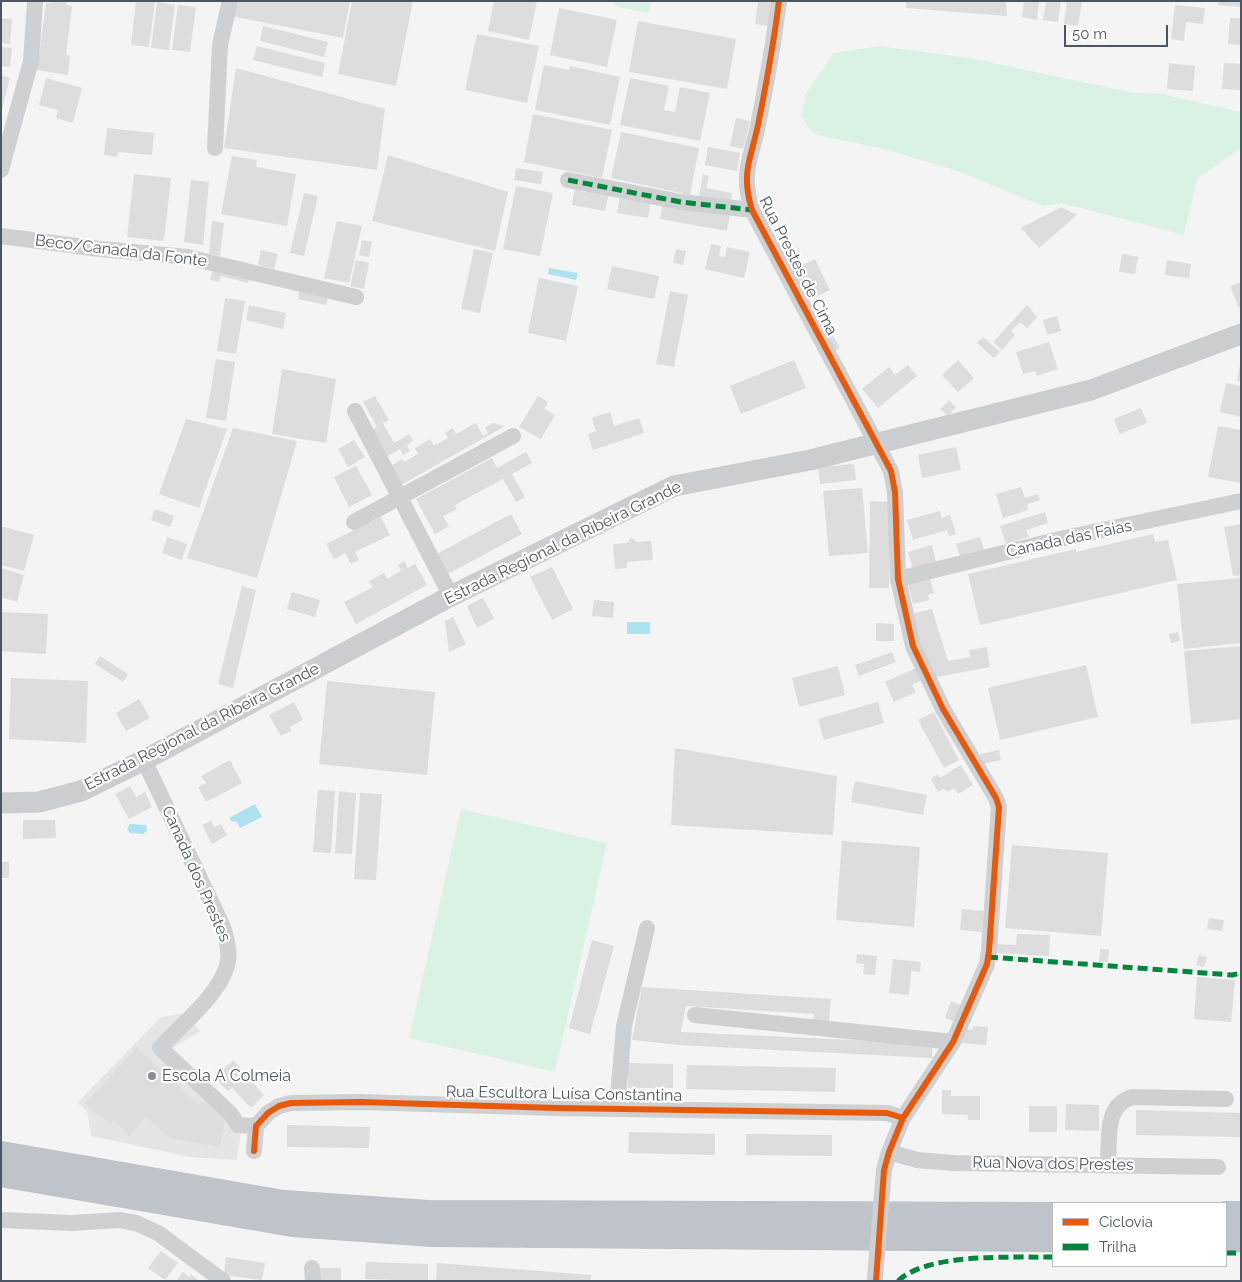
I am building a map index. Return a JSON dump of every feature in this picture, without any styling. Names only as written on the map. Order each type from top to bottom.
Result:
[{"type":"highway","points":[[1,1154],[283,1203],[428,1213],[1052,1215]]},
{"type":"highway","points":[[1,1174],[293,1224],[433,1234],[1052,1239]]},
{"type":"highway","points":[[1227,1214],[1241,1214]]},
{"type":"highway","points":[[1227,1239],[1241,1239]]},
{"type":"main road","name":"Estrada Regional da Ribeira Grande","points":[[1,803],[39,802],[81,791],[144,760],[451,596],[674,486],[810,460],[1091,390],[1241,334]]},
{"type":"street","points":[[1,170],[30,61],[35,1]]},
{"type":"street","points":[[215,148],[220,45],[230,1]]},
{"type":"street","name":"Rua Prestes de Cima","points":[[779,1],[775,37],[757,130],[747,161],[746,192],[752,210],[891,471],[895,492],[898,579],[913,646],[943,708],[996,798],[999,807],[990,951],[982,978],[953,1042],[903,1118],[889,1152],[884,1170],[876,1279]]},
{"type":"street","points":[[568,180],[680,202],[752,210]]},
{"type":"street","name":"Beco/Canada da Fonte","points":[[1,236],[100,249],[186,257],[356,297]]},
{"type":"street","points":[[355,411],[451,596]]},
{"type":"street","points":[[354,522],[513,436]]},
{"type":"street","name":"Canada das Faias","points":[[898,579],[1060,539],[1241,501]]},
{"type":"street","name":"Canada dos Prestes","points":[[144,760],[219,918],[228,946],[228,960],[223,979],[206,1001],[160,1048],[230,1113],[238,1126],[256,1126]]},
{"type":"street","points":[[617,1109],[624,1026],[647,928]]},
{"type":"street","points":[[695,1015],[953,1042]]},
{"type":"street","points":[[1108,1165],[1111,1115],[1115,1107],[1125,1099],[1133,1097],[1226,1099]]},
{"type":"street","name":"Rua Escultora Luísa Constantina","points":[[256,1126],[279,1106],[291,1103],[361,1102],[887,1114],[903,1118]]},
{"type":"street","points":[[254,1151],[256,1126]]},
{"type":"street","name":"Rua Nova dos Prestes","points":[[889,1152],[917,1160],[953,1163],[1218,1167]]},
{"type":"street","points":[[1,1220],[71,1223],[119,1220],[136,1222],[158,1233],[223,1281]]},
{"type":"shaded area","name":"Escola A Colmeia","points":[[185,1013],[200,1031],[173,1048],[243,1118],[237,1160],[190,1157],[91,1136],[87,1111],[77,1103],[161,1017]]},
{"type":"green space","points":[[615,1],[651,1],[649,13],[614,6]]},
{"type":"green space","points":[[879,46],[970,58],[1134,93],[1162,94],[1241,112],[1241,148],[1197,179],[1184,235],[1062,203],[1043,206],[960,172],[888,150],[813,134],[801,116],[806,93],[834,53]]},
{"type":"green space","points":[[461,809],[607,843],[555,1072],[409,1038]]},
{"type":"water","points":[[549,268],[578,273],[576,280],[548,274]]},
{"type":"water","points":[[627,622],[650,622],[650,634],[627,634]]},
{"type":"water","points":[[255,804],[262,817],[240,828],[236,821],[232,822],[229,818]]},
{"type":"water","points":[[130,824],[146,825],[147,831],[143,834],[130,833],[127,829]]},
{"type":"building","points":[[53,1],[67,1],[66,5],[72,6],[66,55],[70,56],[68,75],[37,70],[46,3],[53,3]]},
{"type":"building","points":[[136,1],[155,1],[149,47],[131,45]]},
{"type":"building","points":[[233,1],[350,1],[343,38],[231,16]]},
{"type":"building","points":[[352,1],[413,1],[396,86],[338,74]]},
{"type":"building","points":[[494,1],[537,1],[529,40],[488,31]]},
{"type":"building","points":[[758,1],[772,3],[769,26],[755,24]]},
{"type":"building","points":[[906,1],[1006,1],[1007,16],[906,8]]},
{"type":"building","points":[[1024,1],[1039,1],[1037,20],[1022,17]]},
{"type":"building","points":[[1046,1],[1061,1],[1058,22],[1043,20]]},
{"type":"building","points":[[1067,1],[1082,1],[1078,26],[1064,24]]},
{"type":"building","points":[[1218,1],[1241,1],[1241,7],[1218,5]]},
{"type":"building","points":[[157,2],[175,5],[169,50],[151,48]]},
{"type":"building","points":[[178,5],[196,7],[190,52],[172,50]]},
{"type":"building","points":[[1175,5],[1205,8],[1203,24],[1186,22],[1184,41],[1171,39]]},
{"type":"building","points":[[559,8],[617,20],[607,67],[550,55]]},
{"type":"building","points":[[1,18],[12,19],[10,44],[1,43]]},
{"type":"building","points":[[1230,18],[1241,18],[1241,45],[1228,44]]},
{"type":"building","points":[[638,21],[736,39],[727,89],[629,72]]},
{"type":"building","points":[[263,26],[328,42],[324,57],[260,41]]},
{"type":"building","points":[[477,34],[539,46],[527,103],[465,90]]},
{"type":"building","points":[[257,46],[325,63],[322,77],[253,60]]},
{"type":"building","points":[[1,47],[12,48],[10,67],[1,66]]},
{"type":"building","points":[[1169,63],[1195,66],[1193,91],[1167,89]]},
{"type":"building","points":[[1224,63],[1241,64],[1241,90],[1222,89]]},
{"type":"building","points":[[544,65],[569,70],[570,66],[620,77],[610,125],[535,110]]},
{"type":"building","points":[[236,68],[385,109],[377,170],[224,148]]},
{"type":"building","points":[[1,75],[10,78],[2,109],[1,109]]},
{"type":"building","points":[[46,78],[82,88],[73,123],[56,118],[58,110],[39,105]]},
{"type":"building","points":[[630,78],[669,86],[664,110],[675,112],[680,87],[710,93],[700,141],[620,125]]},
{"type":"building","points":[[533,114],[612,130],[602,178],[524,162]]},
{"type":"building","points":[[736,118],[750,121],[743,149],[730,146]]},
{"type":"building","points":[[107,128],[154,133],[152,155],[118,152],[117,157],[104,155]]},
{"type":"building","points":[[621,132],[699,148],[690,195],[611,178]]},
{"type":"building","points":[[708,147],[740,153],[737,171],[705,165]]},
{"type":"building","points":[[388,155],[508,192],[495,251],[372,221]]},
{"type":"building","points":[[232,156],[257,160],[256,167],[296,174],[287,226],[221,214]]},
{"type":"building","points":[[516,168],[543,172],[541,184],[514,180]]},
{"type":"building","points":[[134,174],[171,178],[164,241],[127,237]]},
{"type":"building","points":[[703,174],[709,176],[706,188],[732,193],[730,203],[699,197]]},
{"type":"building","points":[[191,180],[209,182],[203,245],[184,242]]},
{"type":"building","points":[[516,186],[553,193],[540,256],[503,249]]},
{"type":"building","points":[[575,187],[609,193],[605,211],[572,205]]},
{"type":"building","points":[[304,193],[318,196],[304,256],[290,253]]},
{"type":"building","points":[[620,195],[651,200],[648,218],[617,213]]},
{"type":"building","points":[[663,201],[730,214],[727,231],[660,219]]},
{"type":"building","points":[[1061,207],[1077,215],[1039,248],[1021,228]]},
{"type":"building","points":[[212,221],[224,223],[220,256],[209,254]]},
{"type":"building","points":[[337,221],[362,226],[349,283],[324,278]]},
{"type":"building","points":[[362,240],[372,242],[369,257],[359,255]]},
{"type":"building","points":[[711,244],[721,246],[719,256],[725,257],[727,247],[750,252],[744,278],[705,269]]},
{"type":"building","points":[[474,249],[493,253],[480,313],[461,309]]},
{"type":"building","points":[[676,249],[686,251],[683,265],[673,263]]},
{"type":"building","points":[[261,250],[278,254],[274,269],[258,265]]},
{"type":"building","points":[[1122,254],[1138,257],[1135,274],[1119,272]]},
{"type":"building","points":[[815,259],[830,290],[806,301],[791,270]]},
{"type":"building","points":[[356,260],[369,263],[364,289],[350,286]]},
{"type":"building","points":[[1167,260],[1191,264],[1189,278],[1165,275]]},
{"type":"building","points":[[214,265],[250,274],[248,283],[221,276],[219,282],[210,280]]},
{"type":"building","points":[[612,266],[659,276],[654,299],[607,289]]},
{"type":"building","points":[[539,278],[578,286],[566,341],[528,333]]},
{"type":"building","points":[[1241,282],[1241,307],[1239,308],[1230,286]]},
{"type":"building","points":[[300,287],[329,294],[326,305],[298,299]]},
{"type":"building","points":[[670,291],[688,295],[674,367],[656,364]]},
{"type":"building","points":[[225,298],[245,301],[236,354],[217,351]]},
{"type":"building","points":[[249,305],[286,313],[283,329],[246,320]]},
{"type":"building","points":[[1027,305],[1037,317],[1027,328],[1020,322],[1011,331],[1015,335],[1002,350],[993,342]]},
{"type":"building","points":[[1057,316],[1061,331],[1047,335],[1043,320]]},
{"type":"building","points":[[827,325],[840,348],[831,353],[818,329]]},
{"type":"building","points":[[983,337],[1000,352],[994,358],[977,343]]},
{"type":"building","points":[[1049,342],[1058,369],[1037,376],[1035,371],[1023,374],[1016,352]]},
{"type":"building","points":[[216,359],[235,362],[226,421],[206,418]]},
{"type":"building","points":[[794,360],[806,388],[741,414],[730,386]]},
{"type":"building","points":[[958,360],[974,378],[958,392],[942,375]]},
{"type":"building","points":[[908,365],[917,376],[878,408],[862,389],[889,367],[895,375]]},
{"type":"building","points":[[1240,365],[1241,381],[1237,381]]},
{"type":"building","points":[[282,369],[336,379],[326,443],[272,434]]},
{"type":"building","points":[[1226,383],[1241,386],[1241,417],[1220,412]]},
{"type":"building","points":[[375,396],[389,420],[383,423],[394,443],[409,434],[413,441],[407,445],[410,451],[403,455],[400,449],[386,457],[371,430],[377,427],[363,402]]},
{"type":"building","points":[[538,396],[548,402],[544,409],[555,415],[541,439],[519,427]]},
{"type":"building","points":[[949,400],[956,407],[948,416],[940,409]]},
{"type":"building","points":[[1141,408],[1147,423],[1120,434],[1114,419]]},
{"type":"building","points":[[610,412],[614,426],[639,418],[644,433],[593,450],[588,434],[596,431],[592,418]]},
{"type":"building","points":[[186,419],[227,429],[199,508],[159,494]]},
{"type":"building","points":[[476,423],[483,436],[488,433],[485,428],[493,423],[505,426],[401,485],[391,466],[402,459],[404,462],[418,454],[415,448],[430,439],[434,446],[448,438],[445,433],[453,428],[456,434]]},
{"type":"building","points":[[1218,426],[1241,430],[1241,483],[1208,477]]},
{"type":"building","points":[[233,428],[297,441],[257,578],[187,558]]},
{"type":"building","points":[[354,440],[365,457],[348,467],[338,449]]},
{"type":"building","points":[[956,447],[961,470],[922,478],[918,455]]},
{"type":"building","points":[[526,452],[532,463],[512,474],[525,497],[516,502],[503,479],[455,505],[457,509],[443,516],[449,526],[435,534],[416,499],[492,458],[497,468]]},
{"type":"building","points":[[854,464],[856,480],[820,484],[818,467]]},
{"type":"building","points":[[356,466],[372,495],[349,507],[334,477]]},
{"type":"building","points":[[1021,487],[1025,498],[1038,494],[1040,500],[1027,504],[1028,510],[1003,518],[996,494]]},
{"type":"building","points":[[862,488],[868,553],[829,556],[823,491]]},
{"type":"building","points":[[870,501],[890,502],[889,588],[869,588]]},
{"type":"building","points":[[155,509],[174,516],[170,527],[151,520]]},
{"type":"building","points":[[940,511],[942,518],[950,515],[956,534],[949,536],[947,530],[913,540],[907,520]]},
{"type":"building","points":[[1045,512],[1048,523],[1026,530],[1029,537],[1006,544],[1000,526]]},
{"type":"building","points":[[511,514],[522,534],[446,575],[435,555]]},
{"type":"building","points":[[381,517],[390,535],[355,552],[359,560],[351,564],[345,553],[334,559],[326,544]]},
{"type":"building","points":[[1241,524],[1241,575],[1233,576],[1224,527]]},
{"type":"building","points":[[1,526],[34,535],[24,571],[1,565]]},
{"type":"building","points":[[1153,534],[1155,542],[1168,540],[1177,580],[980,625],[968,574],[1076,549],[1076,552]]},
{"type":"building","points":[[167,537],[187,544],[182,560],[162,553]]},
{"type":"building","points":[[631,537],[637,542],[651,541],[653,560],[627,562],[627,568],[615,569],[613,544],[627,543]]},
{"type":"building","points":[[980,537],[984,550],[960,557],[956,544]]},
{"type":"building","points":[[932,545],[936,562],[913,569],[908,552]]},
{"type":"building","points":[[404,561],[408,568],[415,564],[427,585],[356,624],[344,602],[373,587],[369,581],[384,573],[387,579],[401,571],[398,565]]},
{"type":"building","points":[[552,567],[573,609],[552,620],[530,577]]},
{"type":"building","points":[[1,568],[24,575],[17,602],[1,597]]},
{"type":"building","points":[[1241,578],[1241,643],[1184,649],[1177,584]]},
{"type":"building","points":[[930,579],[934,593],[928,595],[929,600],[913,604],[908,584]]},
{"type":"building","points":[[242,586],[256,590],[233,688],[218,684]]},
{"type":"building","points":[[292,592],[320,600],[315,617],[287,609]]},
{"type":"building","points":[[483,598],[494,619],[477,628],[467,606]]},
{"type":"building","points":[[594,600],[614,602],[613,618],[592,616]]},
{"type":"building","points":[[932,609],[948,661],[970,657],[969,650],[987,647],[990,667],[932,678],[911,614]]},
{"type":"building","points":[[1,612],[48,614],[46,654],[1,651]]},
{"type":"building","points":[[453,617],[466,644],[449,652],[445,621]]},
{"type":"building","points":[[876,623],[894,624],[894,641],[876,641]]},
{"type":"building","points":[[1178,632],[1180,641],[1171,643],[1169,634]]},
{"type":"building","points":[[1241,646],[1241,719],[1191,724],[1184,651]]},
{"type":"building","points":[[892,652],[896,662],[859,676],[855,665]]},
{"type":"building","points":[[100,656],[128,674],[123,682],[95,664]]},
{"type":"building","points":[[1086,665],[1098,717],[1000,740],[988,688]]},
{"type":"building","points":[[838,666],[845,695],[799,707],[792,678]]},
{"type":"building","points":[[916,668],[922,680],[912,685],[916,692],[894,702],[885,682]]},
{"type":"building","points":[[11,678],[88,681],[86,743],[9,739]]},
{"type":"building","points":[[327,681],[435,692],[427,775],[319,764]]},
{"type":"building","points":[[139,699],[150,718],[126,731],[116,713]]},
{"type":"building","points":[[294,702],[303,720],[290,727],[291,731],[281,736],[269,715]]},
{"type":"building","points":[[878,702],[884,723],[824,740],[818,719]]},
{"type":"building","points":[[934,712],[959,760],[944,768],[918,720]]},
{"type":"building","points":[[675,748],[837,776],[833,835],[671,825]]},
{"type":"building","points":[[999,750],[1001,760],[982,764],[980,754]]},
{"type":"building","points":[[230,760],[242,783],[206,802],[198,787],[206,783],[201,776]]},
{"type":"building","points":[[961,765],[973,785],[958,794],[954,788],[947,792],[944,788],[938,792],[931,779],[938,774],[940,778]]},
{"type":"building","points":[[855,781],[927,795],[923,815],[851,802]]},
{"type":"building","points":[[130,786],[136,797],[145,792],[152,807],[129,819],[115,794]]},
{"type":"building","points":[[318,790],[335,791],[331,853],[313,852]]},
{"type":"building","points":[[339,791],[356,793],[352,854],[335,853]]},
{"type":"building","points":[[360,793],[382,794],[376,880],[354,879]]},
{"type":"building","points":[[23,820],[55,820],[56,838],[23,839]]},
{"type":"building","points":[[211,821],[214,827],[221,824],[227,835],[212,844],[202,825]]},
{"type":"building","points":[[842,841],[920,847],[914,927],[836,920]]},
{"type":"building","points":[[1012,845],[1108,853],[1101,936],[1005,928]]},
{"type":"building","points":[[1,862],[9,862],[9,878],[1,878]]},
{"type":"building","points":[[962,909],[984,911],[982,932],[960,930]]},
{"type":"building","points":[[1209,918],[1224,920],[1222,931],[1207,929]]},
{"type":"building","points":[[1017,934],[1050,935],[1049,956],[994,953],[995,944],[1016,945]]},
{"type":"building","points":[[592,940],[614,946],[590,1034],[569,1028]]},
{"type":"building","points":[[1100,949],[1109,950],[1108,962],[1099,962]]},
{"type":"building","points":[[857,954],[877,956],[875,975],[863,974],[864,964],[856,963]]},
{"type":"building","points":[[1199,955],[1207,957],[1204,967],[1196,965]]},
{"type":"building","points":[[893,959],[921,962],[920,972],[911,971],[909,995],[889,993]]},
{"type":"building","points":[[1197,977],[1235,980],[1231,1022],[1194,1019]]},
{"type":"building","points":[[642,987],[831,999],[829,1024],[813,1023],[814,1014],[686,1006],[681,1032],[875,1041],[932,1048],[932,1058],[679,1045],[632,1040]]},
{"type":"building","points":[[951,1001],[961,1005],[955,1022],[945,1018]]},
{"type":"building","points":[[973,1026],[988,1027],[986,1045],[962,1043],[966,1029],[972,1030]]},
{"type":"building","points":[[137,1048],[197,1103],[207,1101],[225,1119],[220,1147],[170,1138],[146,1116],[129,1136],[113,1120],[110,1124],[85,1103]]},
{"type":"building","points":[[233,1060],[264,1095],[251,1108],[232,1088],[228,1091],[215,1078]]},
{"type":"building","points":[[628,1063],[673,1064],[673,1088],[628,1088]]},
{"type":"building","points":[[687,1065],[836,1068],[835,1092],[686,1089]]},
{"type":"building","points":[[942,1090],[951,1090],[951,1096],[980,1096],[980,1120],[968,1120],[968,1115],[942,1114]]},
{"type":"building","points":[[1066,1104],[1099,1105],[1099,1131],[1065,1130]]},
{"type":"building","points":[[1029,1106],[1057,1106],[1057,1132],[1029,1132]]},
{"type":"building","points":[[1136,1110],[1241,1113],[1241,1137],[1136,1135]]},
{"type":"building","points":[[287,1125],[370,1127],[369,1148],[287,1147]]},
{"type":"building","points":[[629,1132],[715,1134],[715,1155],[628,1153]]},
{"type":"building","points":[[746,1134],[832,1135],[832,1156],[746,1155]]},
{"type":"building","points":[[161,1251],[178,1263],[165,1280],[148,1268]]},
{"type":"building","points":[[226,1257],[265,1263],[262,1280],[224,1275]]},
{"type":"building","points":[[366,1262],[428,1264],[428,1281],[365,1279]]},
{"type":"building","points":[[437,1263],[591,1275],[591,1281],[436,1281]]},
{"type":"building","points":[[320,1268],[341,1268],[341,1281],[320,1281]]},
{"type":"building","points":[[183,1272],[189,1277],[191,1274],[199,1281],[176,1281]]},
{"type":"marked path","points":[[568,180],[681,202],[752,210]]},
{"type":"marked path","points":[[988,957],[1232,975],[1241,973]]},
{"type":"marked path","points":[[1227,1253],[1241,1253]]},
{"type":"marked path","points":[[898,1281],[912,1272],[930,1265],[950,1261],[994,1257],[1052,1257]]},
{"type":"cycle path","points":[[779,1],[765,90],[748,164],[747,184],[752,210],[891,471],[895,492],[898,579],[913,646],[943,709],[996,798],[999,807],[987,964],[953,1042],[903,1118],[889,1152],[884,1170],[876,1281]]},
{"type":"cycle path","points":[[254,1151],[256,1126],[268,1113],[279,1106],[291,1103],[361,1102],[556,1108],[887,1113],[903,1118]]},
{"type":"place","name":"Escola A Colmeia","points":[[152,1076]]}]
